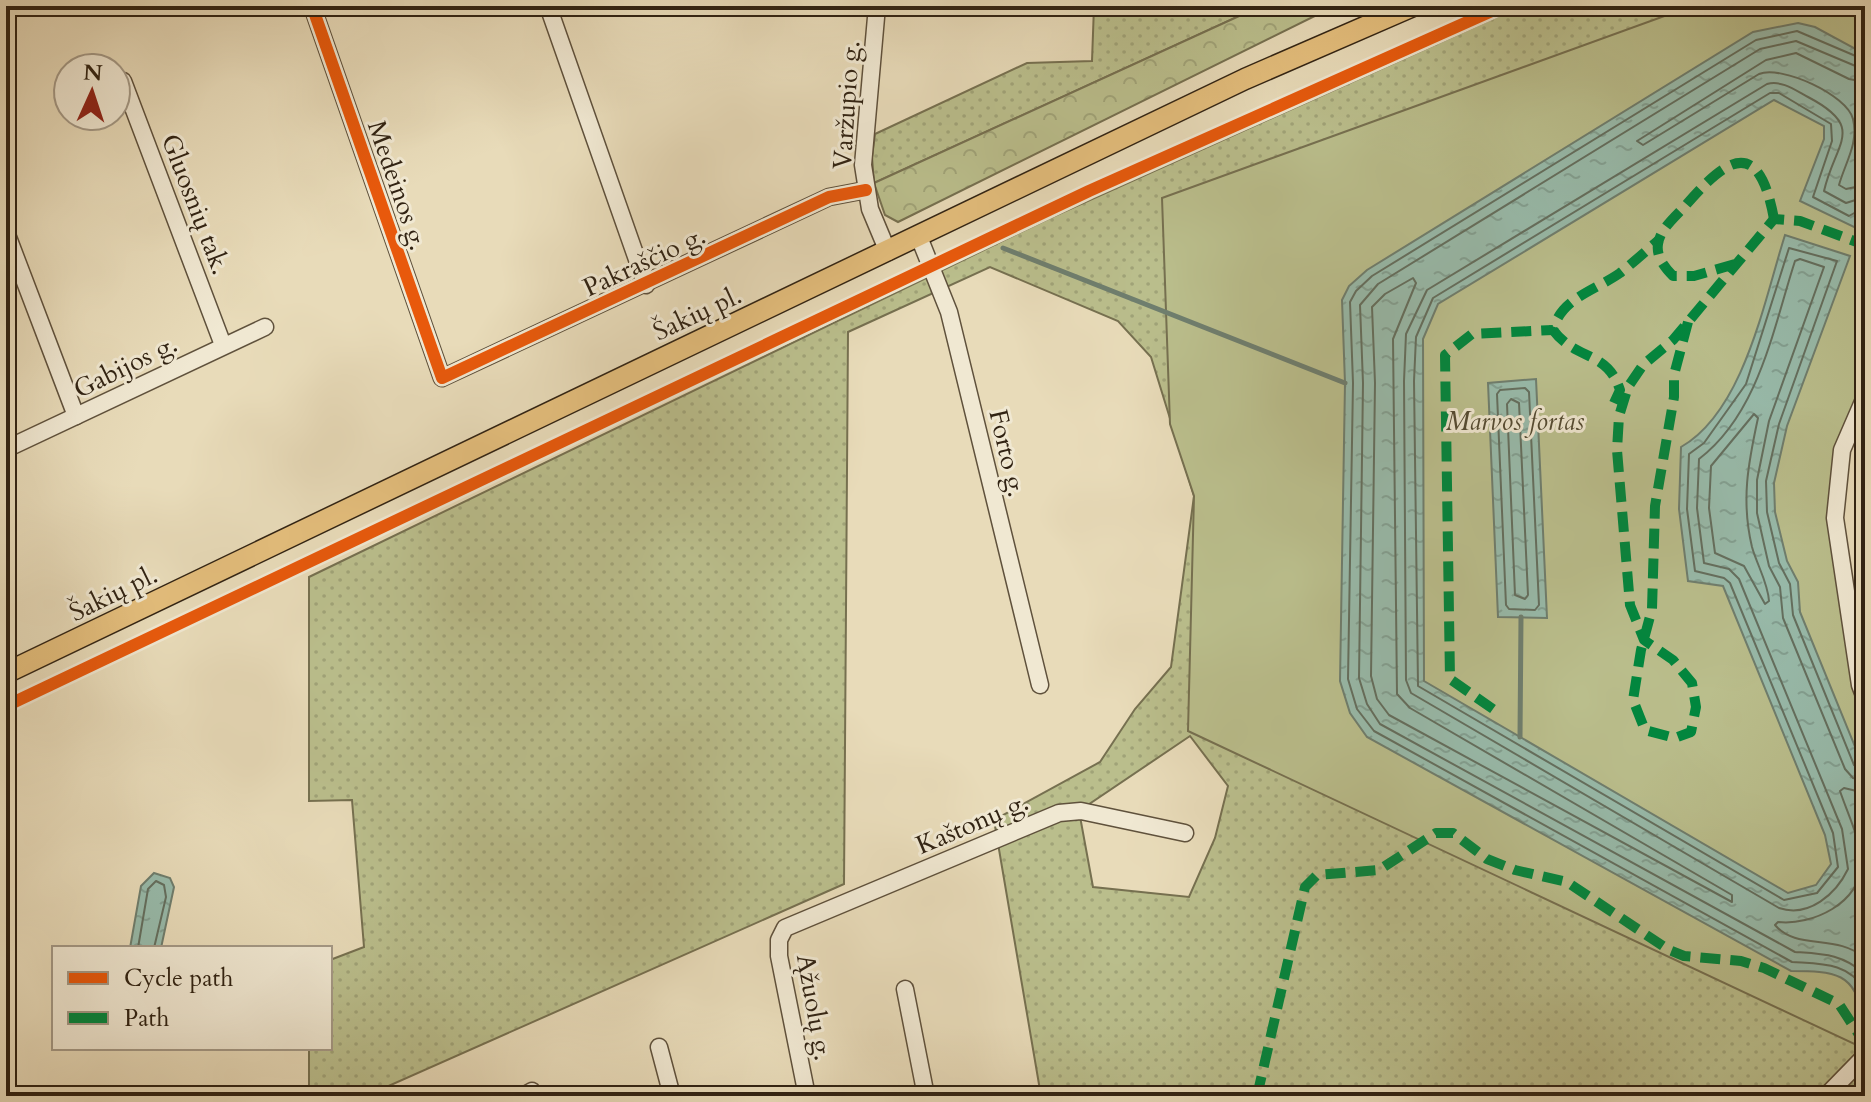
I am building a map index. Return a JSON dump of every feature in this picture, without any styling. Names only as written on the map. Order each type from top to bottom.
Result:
[{"type":"main road","name":"Šakių pl.","points":[[6,673],[1245,79],[1413,6]]},
{"type":"street","name":"Medeinos g.","points":[[312,6],[442,378]]},
{"type":"street","points":[[548,6],[646,285]]},
{"type":"street","name":"Varžupio g.","points":[[877,6],[863,165],[866,190],[888,252]]},
{"type":"street","name":"Gluosnių tak.","points":[[132,105],[223,345]]},
{"type":"street","name":"Pakraščio g.","points":[[442,378],[829,197],[866,190]]},
{"type":"street","points":[[6,232],[76,416]]},
{"type":"street","name":"Forto g.","points":[[919,237],[949,312],[1040,685]]},
{"type":"street","name":"Gabijos g.","points":[[6,449],[265,327]]},
{"type":"street","points":[[1865,397],[1842,450],[1835,518],[1865,698]]},
{"type":"street","name":"Kaštonų g.","points":[[785,928],[1059,813],[1081,811],[1185,833]]},
{"type":"street","name":"Ąžuolų g.","points":[[785,928],[779,940],[779,956],[807,1096]]},
{"type":"street","points":[[905,989],[926,1096]]},
{"type":"street","points":[[659,1047],[672,1096]]},
{"type":"street","points":[[1826,1096],[1865,1056]]},
{"type":"green space","points":[[1094,6],[1261,6],[874,183],[872,157],[875,134],[1027,63],[1092,61]]},
{"type":"green space","points":[[1261,6],[1335,6],[898,222],[885,215],[874,183]]},
{"type":"green space","points":[[1533,6],[1865,6],[1815,27],[1865,1018],[1865,1096],[1041,1096],[994,820],[1100,762],[1135,709],[1171,667],[1194,496],[1151,357],[1118,321],[990,267],[848,332],[844,884],[366,1096],[309,1096],[309,1050],[332,1050],[332,959],[364,947],[352,800],[309,801],[309,577],[1050,218],[1503,14]],"holes":[[[1190,736],[1228,786],[1215,838],[1189,897],[1093,887],[1079,811]]]},
{"type":"green space","name":"Marvos fortas","points":[[1692,6],[1865,6],[1865,400],[1842,450],[1835,518],[1865,698],[1865,1049],[1188,731],[1194,496],[1170,424],[1162,198]]},
{"type":"water","points":[[1798,23],[1815,27],[1865,54],[1865,208],[1856,228],[1800,201],[1824,139],[1824,126],[1774,100],[1438,304],[1423,339],[1424,681],[1788,893],[1816,885],[1831,864],[1825,835],[1723,586],[1688,581],[1679,509],[1681,447],[1703,430],[1736,382],[1759,322],[1785,235],[1850,256],[1787,426],[1774,483],[1775,512],[1787,561],[1798,582],[1800,612],[1865,771],[1865,1018],[1862,1020],[1855,992],[1841,978],[1819,972],[1791,971],[1367,737],[1350,713],[1340,681],[1345,383],[1342,300],[1349,286],[1367,270],[1753,32]]},
{"type":"water","points":[[1536,379],[1547,618],[1498,617],[1488,383]]},
{"type":"water","points":[[154,873],[170,878],[174,887],[161,946],[130,946],[141,886]]},
{"type":"waterway","points":[[1003,248],[1345,383]]},
{"type":"waterway","points":[[1520,737],[1521,617]]},
{"type":"marked path","points":[[1735,264],[1694,276],[1673,276],[1660,258],[1659,238],[1669,223],[1716,175],[1740,163],[1751,166],[1760,176],[1774,219]]},
{"type":"marked path","points":[[1688,322],[1674,375],[1674,397],[1655,506],[1652,609],[1641,650],[1633,700],[1645,730],[1675,738],[1691,732],[1696,707],[1692,683],[1673,660],[1644,640],[1630,605],[1617,450],[1619,416],[1628,387],[1643,365],[1673,340],[1774,219],[1800,221],[1865,245]]},
{"type":"marked path","points":[[1614,403],[1620,390],[1607,368],[1571,347],[1553,330],[1557,319],[1571,302],[1620,273],[1660,239]]},
{"type":"marked path","points":[[1493,709],[1450,679],[1445,355],[1472,334],[1553,330]]},
{"type":"marked path","points":[[1257,1096],[1305,887],[1317,875],[1379,870],[1436,833],[1453,833],[1487,859],[1515,870],[1567,882],[1669,950],[1684,956],[1741,961],[1764,968],[1839,1004],[1865,1044]]},
{"type":"marked path","points":[[523,1096],[532,1091]]},
{"type":"cycle path","points":[[312,6],[442,378],[829,197],[866,190]]},
{"type":"cycle path","points":[[6,706],[1089,191],[1503,6]]}]
